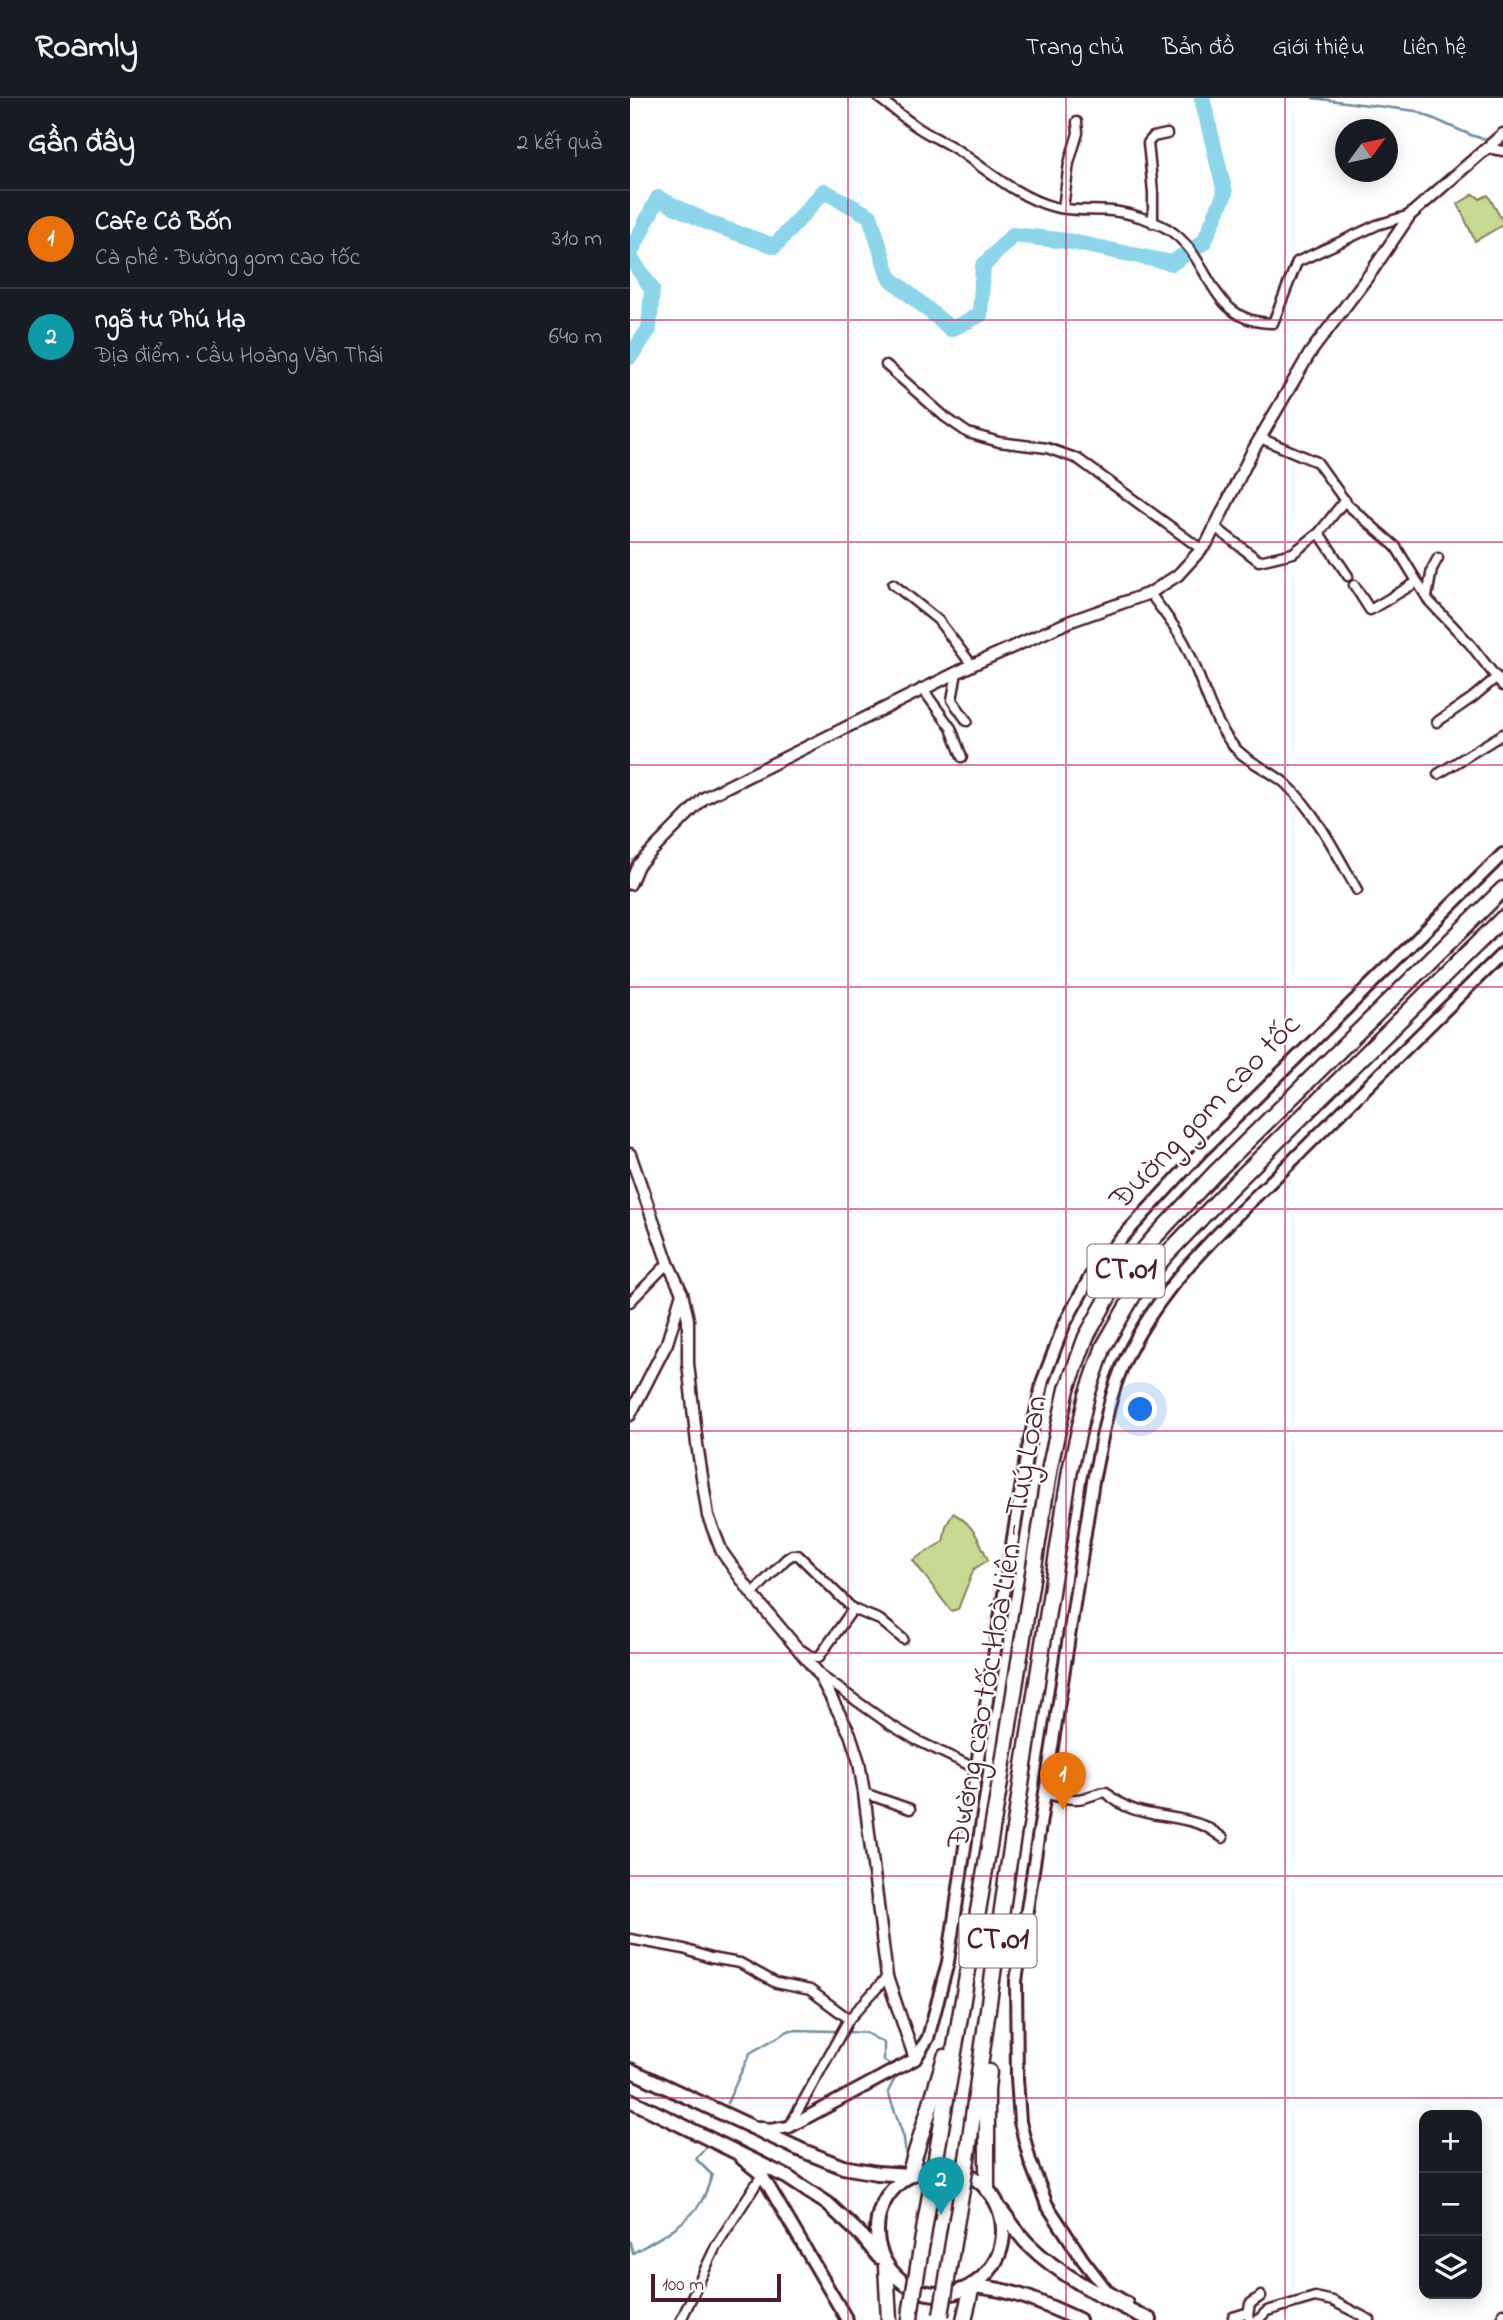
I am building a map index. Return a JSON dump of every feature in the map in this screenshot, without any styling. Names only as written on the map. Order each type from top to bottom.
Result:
[{"type":"highway","name":"Đường cao tốc Hoà Liên - Tuý Loan","points":[[910,2314],[999,1788],[1050,1466],[1067,1389],[1086,1337],[1116,1283],[1151,1241],[1503,889]]},
{"type":"highway","name":"Đường cao tốc Hoà Liên - Tuý Loan","points":[[941,2317],[1070,1470],[1087,1395],[1104,1346],[1134,1294],[1166,1255],[1229,1189],[1503,918]]},
{"type":"highway","points":[[987,2189],[987,2088],[1030,1723]]},
{"type":"highway","points":[[909,2175],[943,2065],[999,1788]]},
{"type":"highway","points":[[886,2266],[889,2320]]},
{"type":"highway","points":[[964,2320],[972,2286]]},
{"type":"main road","name":"Đường gom cao tốc","points":[[915,2059],[928,2038],[948,1962],[1026,1458],[1043,1380],[1064,1325],[1096,1266],[1200,1153],[1503,854]]},
{"type":"main road","points":[[1152,2320],[1107,2291],[1047,2205],[1030,2161],[1020,2122],[1017,2078],[1016,1981],[1093,1480],[1110,1402],[1125,1359],[1153,1309],[1183,1272],[1253,1199],[1503,953]]},
{"type":"main road","points":[[747,2124],[769,2130],[789,2127],[915,2059]]},
{"type":"main road","points":[[630,2070],[843,2167],[909,2175]]},
{"type":"main road","points":[[630,2100],[787,2177],[828,2204],[862,2236],[900,2281],[918,2291],[939,2295],[959,2292],[979,2282],[992,2268],[1001,2249],[1004,2227],[999,2207]]},
{"type":"main road","points":[[732,2151],[762,2175],[847,2320]]},
{"type":"main road","points":[[886,2266],[878,2246],[876,2225],[881,2205],[892,2188],[909,2175],[929,2168],[951,2168],[971,2175],[987,2189],[1029,2245],[1075,2280],[1099,2296],[1152,2320]]},
{"type":"main road","points":[[972,2286],[997,2288],[1028,2296],[1079,2320]]},
{"type":"street","points":[[879,98],[919,128],[951,145],[1027,197],[1077,211],[1112,211],[1169,230],[1183,243],[1219,298],[1233,312],[1254,323],[1273,323],[1297,262],[1377,225],[1410,215]]},
{"type":"street","points":[[1063,208],[1069,163],[1078,134],[1077,122]]},
{"type":"street","points":[[1153,223],[1148,143],[1153,138],[1167,134]]},
{"type":"street","points":[[632,876],[638,865],[663,837],[704,798],[922,688],[1071,621],[1150,593],[1178,575],[1201,549],[1215,527],[1260,438],[1310,354],[1410,215],[1501,136]]},
{"type":"street","points":[[1488,147],[1503,151]]},
{"type":"street","points":[[886,365],[945,417],[968,433],[999,442],[1048,448],[1078,459],[1201,549]]},
{"type":"street","points":[[1260,438],[1317,462],[1345,500],[1396,547],[1427,597],[1470,644],[1503,686]]},
{"type":"street","points":[[1215,527],[1259,561],[1293,553],[1320,533],[1345,500]]},
{"type":"street","points":[[1320,533],[1348,576]]},
{"type":"street","points":[[1427,597],[1432,569],[1438,558]]},
{"type":"street","points":[[1354,585],[1370,610],[1417,582]]},
{"type":"street","points":[[893,584],[938,620],[972,665]]},
{"type":"street","points":[[1150,593],[1185,643],[1212,710],[1231,744],[1294,792],[1336,851],[1357,890]]},
{"type":"street","points":[[957,672],[952,700],[967,721]]},
{"type":"street","points":[[1437,722],[1497,677]]},
{"type":"street","points":[[922,688],[951,728],[962,757]]},
{"type":"street","points":[[1438,774],[1503,734]]},
{"type":"street","points":[[630,1154],[668,1263],[682,1293],[688,1320],[688,1363],[696,1444],[708,1516],[722,1552],[752,1594],[818,1673],[898,1729],[976,1769]]},
{"type":"street","points":[[630,1302],[668,1263]]},
{"type":"street","points":[[630,1416],[667,1343],[682,1293]]},
{"type":"street","points":[[667,1343],[680,1335],[689,1345]]},
{"type":"street","points":[[752,1594],[792,1555],[798,1555],[853,1609],[880,1620],[903,1639]]},
{"type":"street","points":[[794,1646],[811,1656],[819,1657],[853,1609]]},
{"type":"street","points":[[818,1673],[850,1734],[859,1762],[887,1977],[915,2059]]},
{"type":"street","points":[[1044,1794],[1063,1798],[1086,1798],[1093,1793],[1106,1792],[1116,1803],[1203,1826],[1223,1838]]},
{"type":"street","points":[[864,1793],[910,1809]]},
{"type":"street","points":[[630,1939],[740,1963],[776,1983],[810,1990],[849,2019]]},
{"type":"street","points":[[789,2127],[849,2019],[887,1977]]},
{"type":"street","points":[[681,2320],[716,2246],[762,2175]]},
{"type":"street","points":[[1250,2318],[1250,2304],[1261,2296]]},
{"type":"street","points":[[1258,2320],[1267,2311],[1315,2297],[1334,2301],[1370,2320]]},
{"type":"street","points":[[1502,2320],[1503,2313]]},
{"type":"street","points":[[1233,2317],[1246,2314],[1250,2318]]},
{"type":"green space","points":[[1474,194],[1480,199],[1488,195],[1503,222],[1503,225],[1475,241],[1458,204]]},
{"type":"green space","points":[[953,1513],[970,1527],[988,1560],[974,1569],[958,1609],[951,1611],[913,1560],[943,1542],[946,1526]]},
{"type":"waterway","points":[[630,254],[658,198],[711,224],[775,246],[824,191],[870,216],[889,277],[951,329],[980,315],[983,266],[1013,235],[1067,241],[1172,263],[1204,242],[1225,193],[1202,98]]},
{"type":"waterway","points":[[1313,98],[1416,111],[1473,136],[1490,140]]},
{"type":"waterway","points":[[630,257],[652,289],[649,329],[630,357]]},
{"type":"waterway","points":[[727,2103],[750,2053],[790,2030],[834,2031]]},
{"type":"waterway","points":[[849,2032],[866,2033],[884,2043],[884,2061],[894,2066]]},
{"type":"waterway","points":[[895,2078],[888,2092],[904,2138],[906,2159]]},
{"type":"waterway","points":[[630,2242],[633,2253],[670,2231],[695,2210],[712,2175],[696,2159],[707,2146]]},
{"type":"place","name":"Cafe Cô Bốn","points":[[1063,1810]]},
{"type":"place","name":"ngã tư Phú Hạ","points":[[941,2215]]}]
